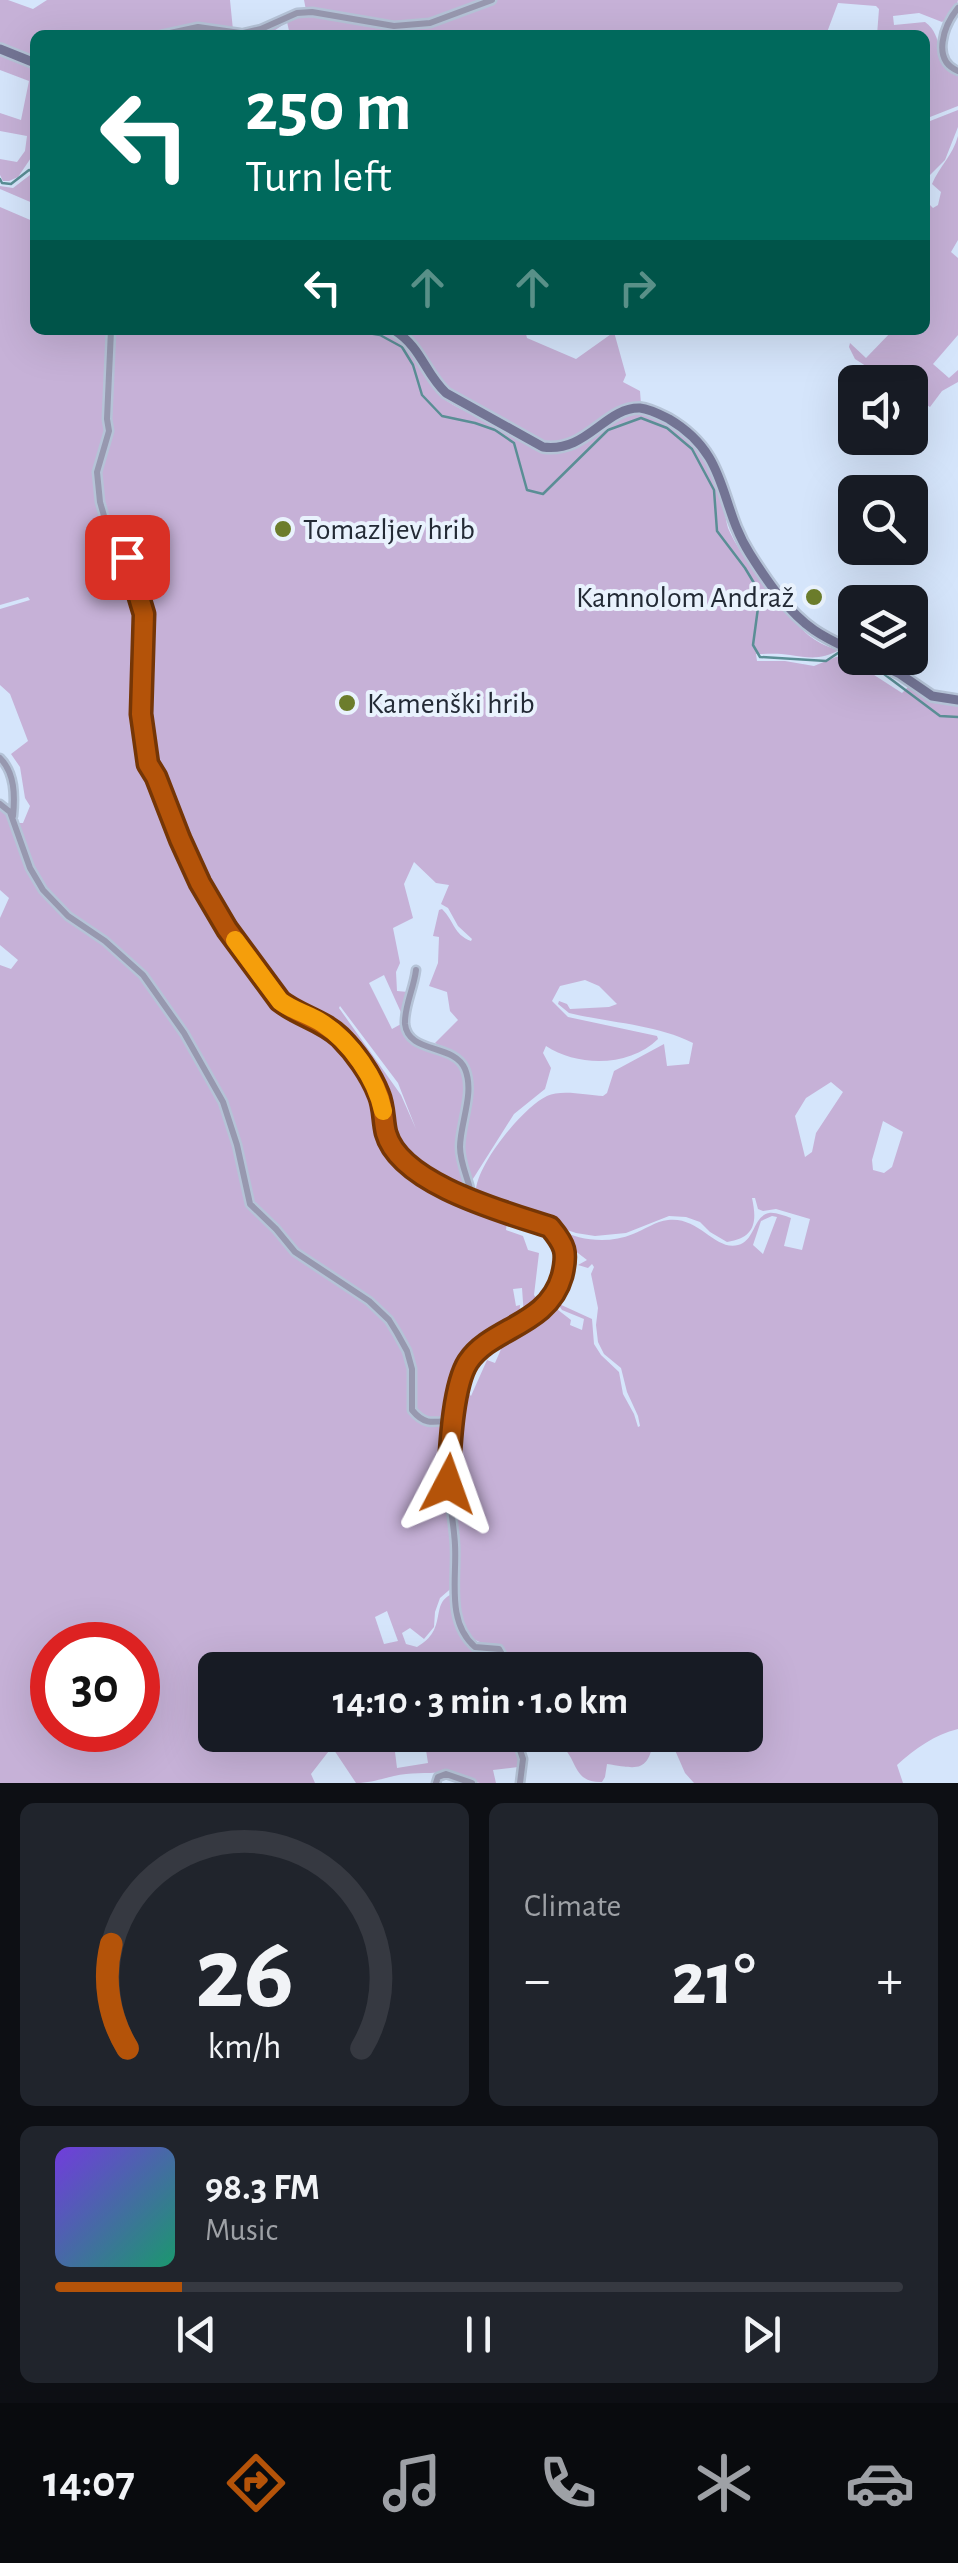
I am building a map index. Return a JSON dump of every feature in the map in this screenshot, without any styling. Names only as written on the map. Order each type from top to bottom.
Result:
[{"type":"street","points":[[256,30],[290,14],[312,12],[394,26],[430,23],[492,0]]},
{"type":"street","points":[[958,8],[948,22],[942,47],[945,61],[958,70]]},
{"type":"street","points":[[184,30],[215,30]]},
{"type":"street","points":[[0,49],[30,61]]},
{"type":"street","points":[[110,335],[109,431],[99,460],[100,502],[108,526],[127,557],[144,614],[141,714],[148,764],[200,883],[227,929],[280,1001],[321,1022],[340,1037],[360,1062],[380,1096],[386,1135],[396,1152],[450,1193],[550,1227],[564,1249],[567,1260],[552,1299],[470,1360],[452,1420],[448,1484],[458,1621],[462,1634],[475,1647],[500,1652]]},
{"type":"street","points":[[402,335],[420,354],[446,393],[543,446],[571,445],[621,413],[640,408],[674,422],[703,447],[724,485],[734,522],[748,552],[780,596],[811,628],[838,643]]},
{"type":"street","points":[[901,675],[932,696],[958,700]]},
{"type":"street","points":[[0,758],[10,772],[12,818]]},
{"type":"street","points":[[0,804],[10,812],[30,868],[43,890],[68,916],[105,940],[142,974],[184,1032],[223,1102],[250,1204],[296,1252],[369,1301],[389,1320],[407,1351],[412,1369],[412,1410],[420,1420],[452,1420]]},
{"type":"street","points":[[416,970],[405,1026],[416,1042],[447,1052],[464,1068],[468,1092],[460,1155],[471,1194]]},
{"type":"street","points":[[520,1783],[521,1752]]},
{"type":"street","points":[[436,1783],[438,1777],[446,1774],[472,1783]]},
{"type":"shaded area","points":[[0,0],[33,9],[47,0],[230,0],[233,30],[204,26],[174,30],[30,30],[30,54],[0,44]]},
{"type":"shaded area","points":[[304,0],[958,0],[942,22],[919,13],[893,16],[894,25],[925,22],[931,28],[946,63],[958,73],[958,106],[930,117],[930,30],[877,30],[876,6],[838,3],[828,30],[289,30],[287,22],[275,30],[256,30],[306,10]]},
{"type":"shaded area","points":[[0,53],[30,67],[30,159],[18,177],[9,181],[3,181],[0,175],[0,159],[17,162],[25,151],[27,136],[0,131],[0,113],[21,120],[29,81],[0,70]]},
{"type":"shaded area","points":[[958,110],[958,127],[945,160],[930,175],[930,121]]},
{"type":"shaded area","points":[[958,136],[958,240],[951,252],[958,258],[958,335],[933,364],[949,378],[958,370],[958,382],[942,391],[930,407],[928,365],[864,365],[855,359],[849,347],[850,343],[866,358],[888,335],[930,335],[930,205],[938,205],[941,192],[932,184]]},
{"type":"shaded area","points":[[30,175],[30,202],[0,186],[13,188]]},
{"type":"shaded area","points":[[0,207],[30,220],[30,335],[110,335],[106,431],[95,469],[97,501],[108,533],[126,559],[139,598],[142,626],[138,714],[146,766],[178,842],[219,920],[275,1000],[324,1027],[356,1059],[378,1096],[386,1139],[394,1154],[432,1186],[472,1202],[473,1206],[484,1206],[508,1216],[506,1230],[523,1236],[528,1250],[539,1253],[534,1295],[541,1305],[524,1316],[522,1288],[513,1289],[516,1306],[520,1305],[519,1321],[507,1331],[503,1323],[477,1337],[474,1344],[481,1346],[464,1368],[451,1413],[430,1420],[422,1418],[414,1406],[413,1363],[393,1324],[370,1301],[301,1254],[275,1225],[296,1255],[360,1297],[387,1320],[405,1350],[411,1413],[420,1422],[451,1428],[446,1479],[455,1585],[440,1598],[434,1627],[424,1639],[410,1628],[402,1633],[406,1644],[417,1647],[427,1640],[433,1633],[441,1604],[452,1594],[463,1641],[475,1650],[492,1652],[198,1652],[198,1752],[328,1752],[311,1774],[315,1783],[0,1783],[0,965],[11,969],[18,960],[0,945],[0,918],[9,898],[0,890],[0,806],[4,813],[23,823],[30,806],[20,767],[11,754],[28,741],[10,694],[0,685],[0,609],[30,600],[28,597],[0,605]],"holes":[[[387,1611],[398,1641],[384,1644],[375,1617]]]},
{"type":"shaded area","points":[[114,335],[390,335],[411,351],[446,400],[541,450],[563,452],[577,447],[626,416],[659,417],[676,426],[706,458],[721,490],[728,528],[765,586],[811,637],[838,650],[815,657],[756,654],[757,661],[814,666],[838,657],[838,675],[874,675],[902,693],[909,686],[931,700],[958,705],[958,1729],[926,1743],[897,1765],[903,1783],[694,1783],[676,1752],[763,1752],[763,1652],[505,1652],[478,1641],[465,1630],[458,1608],[459,1568],[451,1482],[453,1448],[463,1388],[471,1396],[487,1360],[495,1363],[502,1347],[496,1342],[506,1337],[511,1342],[518,1337],[515,1332],[547,1306],[553,1306],[571,1320],[570,1325],[582,1330],[584,1319],[562,1310],[557,1303],[592,1319],[594,1344],[619,1372],[623,1394],[640,1426],[621,1368],[604,1354],[598,1342],[598,1308],[591,1274],[594,1267],[578,1265],[587,1260],[574,1250],[569,1256],[558,1229],[605,1240],[679,1220],[722,1243],[738,1245],[748,1239],[764,1215],[774,1213],[791,1218],[784,1246],[802,1250],[810,1219],[776,1209],[763,1211],[752,1198],[752,1227],[737,1240],[727,1242],[700,1222],[669,1216],[626,1233],[595,1236],[576,1233],[476,1197],[490,1156],[537,1102],[559,1093],[603,1096],[614,1071],[664,1044],[667,1066],[689,1064],[693,1043],[648,1028],[569,1013],[559,1001],[570,1009],[617,1004],[599,986],[585,980],[560,986],[552,1001],[568,1017],[658,1039],[633,1055],[604,1061],[573,1058],[546,1046],[543,1053],[551,1068],[545,1089],[514,1114],[471,1182],[462,1149],[470,1093],[468,1069],[457,1055],[435,1043],[458,1020],[450,1011],[447,992],[429,986],[438,963],[439,937],[433,936],[439,910],[461,935],[472,939],[441,904],[449,885],[436,883],[414,862],[404,884],[413,918],[393,928],[400,963],[396,972],[397,991],[408,992],[409,1028],[415,1037],[453,1055],[466,1073],[467,1093],[458,1143],[466,1176],[462,1195],[432,1180],[398,1151],[391,1140],[380,1092],[368,1069],[333,1028],[283,1001],[270,985],[224,921],[183,839],[151,764],[144,715],[147,613],[129,555],[107,520],[101,460],[111,429]],"holes":[[[384,975],[404,1019],[392,1029],[369,983]],[[340,1006],[398,1083],[416,1129],[401,1095]],[[831,1082],[843,1092],[816,1133],[812,1152],[805,1157],[795,1116],[806,1098]],[[883,1121],[903,1132],[892,1167],[884,1173],[873,1170],[872,1160]],[[777,1217],[763,1254],[753,1245],[761,1221]]]},
{"type":"shaded area","points":[[408,335],[526,335],[576,359],[615,335],[626,375],[623,382],[640,391],[641,404],[571,442],[546,443],[447,389]]},
{"type":"shaded area","points":[[335,1752],[395,1752],[397,1768],[428,1763],[426,1752],[517,1752],[519,1759],[518,1767],[493,1770],[496,1783],[480,1783],[447,1772],[356,1783]]},
{"type":"shaded area","points":[[650,1752],[641,1766],[607,1764],[602,1782],[585,1778],[569,1754]]},
{"type":"waterway","points":[[0,179],[11,184],[30,170]]},
{"type":"waterway","points":[[380,335],[402,347],[413,365],[422,395],[442,416],[495,430],[514,443],[527,490],[543,494],[608,430],[641,418],[667,428],[692,449],[714,490],[717,531],[760,593],[753,645],[760,657],[826,661],[838,653]]},
{"type":"waterway","points":[[885,675],[940,716],[958,717]]},
{"type":"slow traffic","points":[[235,940],[280,1001],[321,1022],[340,1037],[368,1073],[383,1111]]},
{"type":"place","name":"Tomazljev hrib","points":[[283,529]]},
{"type":"place","name":"Kamnolom Andraž","points":[[814,597]]},
{"type":"place","name":"Kamenški hrib","points":[[347,703]]},
{"type":"route","points":[[127,557],[144,614],[141,714],[148,764],[200,883],[227,929],[280,1001],[321,1022],[352,1051],[380,1096],[386,1135],[396,1152],[450,1193],[550,1227],[564,1249],[567,1260],[552,1299],[479,1350],[464,1370],[452,1420],[448,1484]]}]
